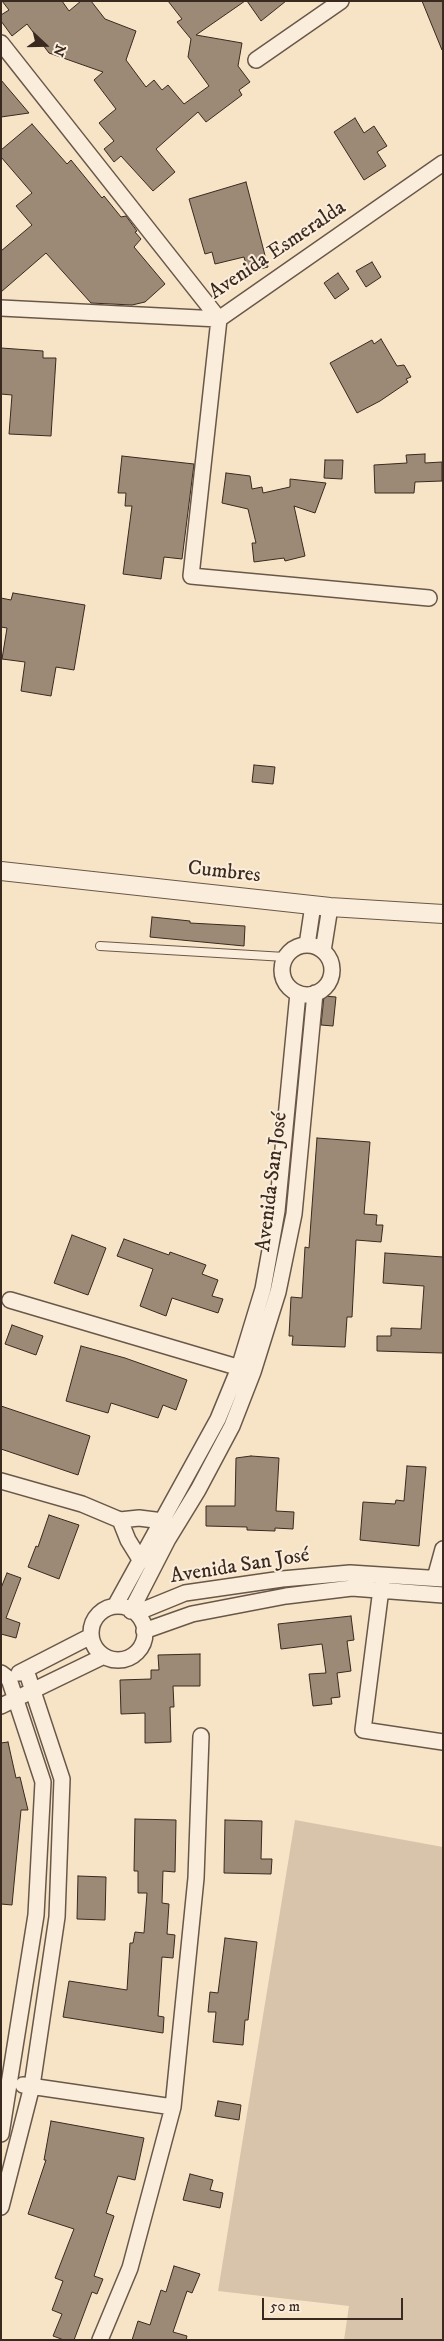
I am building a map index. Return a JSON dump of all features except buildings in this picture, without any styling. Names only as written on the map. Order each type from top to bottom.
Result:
[{"type":"street","points":[[256,60],[341,1]]},
{"type":"street","points":[[1,43],[219,319],[191,576],[429,598]]},
{"type":"street","name":"Avenida Esmeralda","points":[[1,308],[219,319],[443,163]]},
{"type":"street","name":"Cumbres","points":[[1,871],[322,906],[443,914]]},
{"type":"street","points":[[307,945],[322,906]]},
{"type":"street","points":[[322,906],[323,951]]},
{"type":"street","points":[[307,945],[323,951],[328,958],[331,974],[322,989],[315,993],[298,993],[285,982],[282,974],[285,957],[291,951],[307,945]]},
{"type":"street","name":"Avenida San José","points":[[115,1606],[218,1419],[239,1368],[263,1289],[277,1211],[298,993]]},
{"type":"street","name":"Avenida San José","points":[[134,1612],[168,1539],[198,1490],[232,1426],[253,1372],[278,1292],[294,1214],[315,993]]},
{"type":"street","points":[[283,1134],[301,1135]]},
{"type":"street","points":[[10,1300],[253,1372]]},
{"type":"street","points":[[1,1481],[82,1504],[120,1520],[139,1518],[163,1521]]},
{"type":"street","name":"Avenida San José","points":[[120,1520],[128,1540],[141,1561]]},
{"type":"street","points":[[439,1579],[443,1550]]},
{"type":"street","name":"Avenida San José","points":[[134,1612],[185,1593],[282,1579],[350,1573],[439,1579]]},
{"type":"street","points":[[383,1575],[362,1730],[443,1742]]},
{"type":"street","name":"Avenida San José","points":[[144,1631],[192,1614],[286,1596],[352,1588],[443,1595]]},
{"type":"street","points":[[115,1606],[124,1607],[134,1612],[142,1622],[144,1631],[140,1647],[128,1658],[120,1660],[104,1656],[98,1651],[91,1636],[91,1627],[100,1613],[115,1606]]},
{"type":"street","points":[[1,2134],[11,2084],[36,1915],[43,1782],[16,1698],[4,1678],[26,1670],[91,1636]]},
{"type":"street","points":[[1,1706],[104,1656]]},
{"type":"street","points":[[1,2207],[32,2086],[57,1917],[62,1779],[26,1670]]},
{"type":"street","points":[[100,2340],[130,2268],[173,2107],[196,1878],[201,1736]]},
{"type":"street","points":[[11,2084],[173,2107]]},
{"type":"lane","points":[[100,946],[285,957]]},
{"type":"shaded area","points":[[295,1820],[443,1847],[443,2340],[344,2340],[349,2306],[218,2291]]}]
